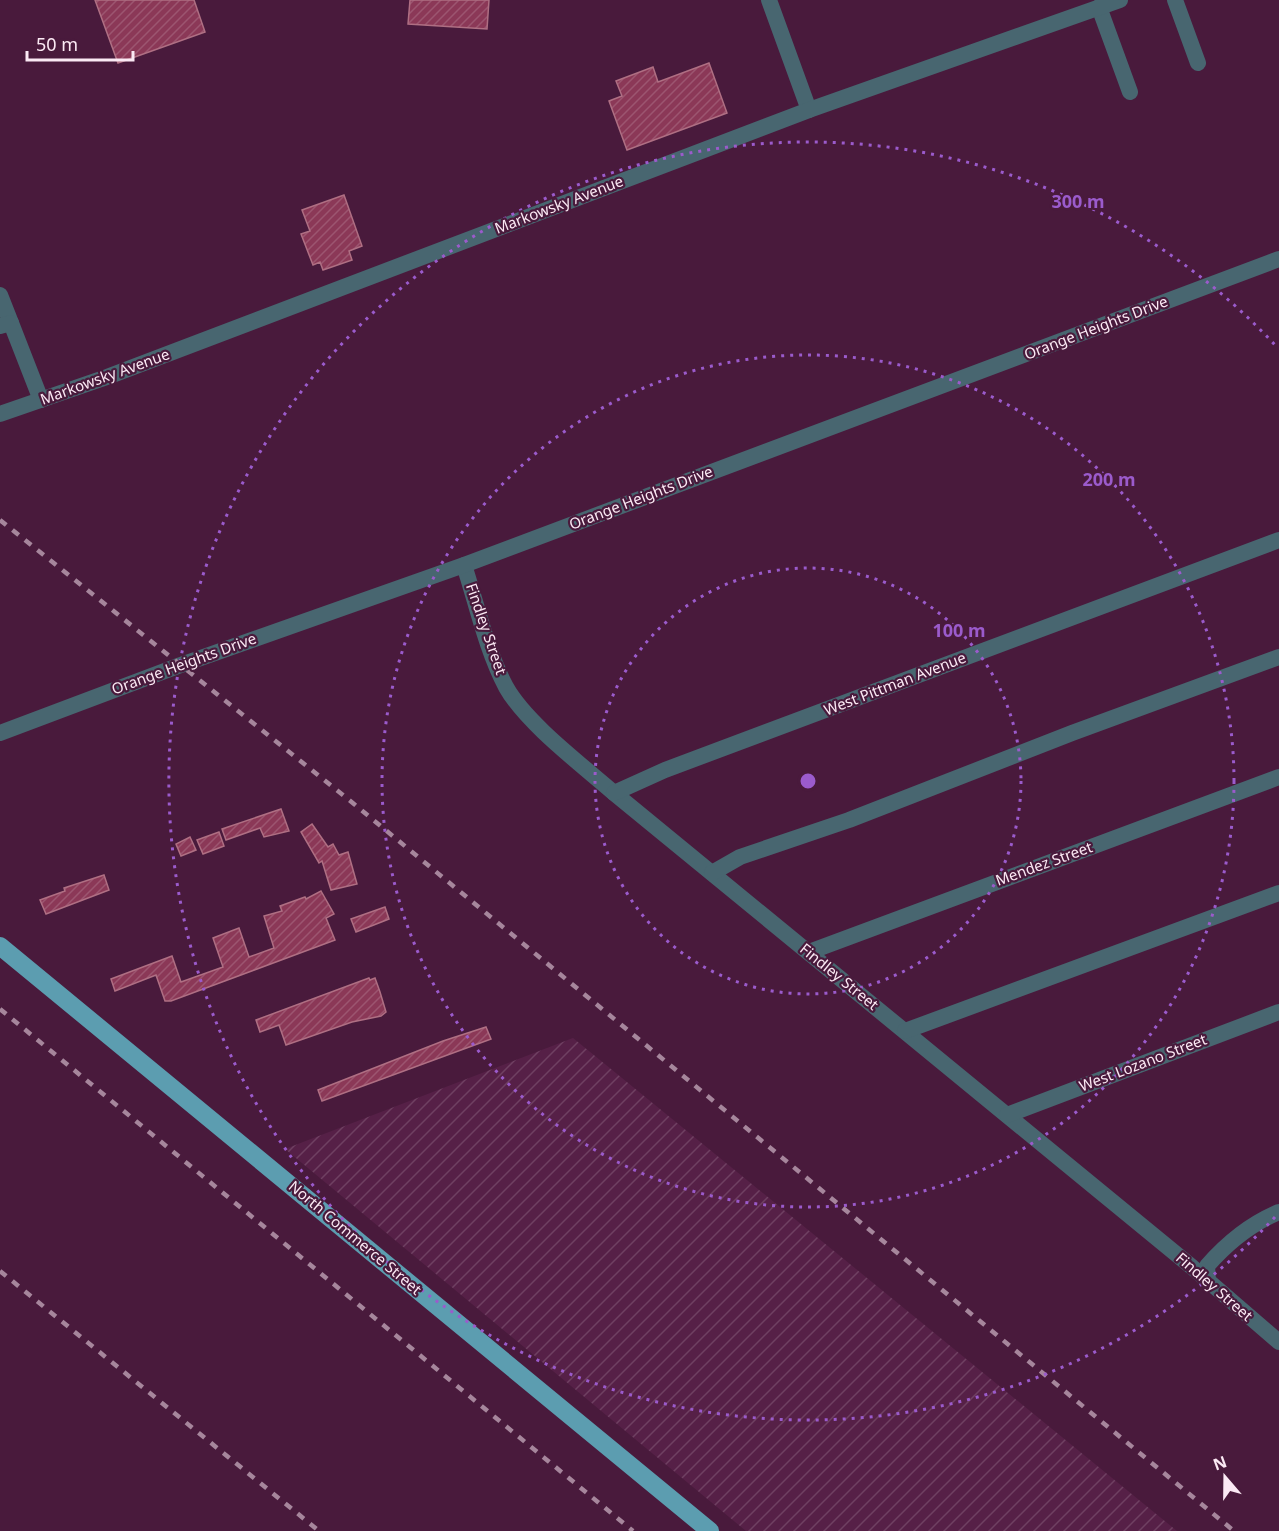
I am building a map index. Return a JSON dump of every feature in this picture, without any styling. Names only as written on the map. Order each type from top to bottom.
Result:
[{"type":"main road","name":"North Commerce Street","points":[[0,946],[710,1531]]},
{"type":"street","points":[[769,0],[810,110]]},
{"type":"street","name":"Markowsky Avenue","points":[[0,414],[810,110],[1120,0]]},
{"type":"street","points":[[1175,0],[1198,63]]},
{"type":"street","points":[[1099,8],[1130,92]]},
{"type":"street","name":"Orange Heights Drive","points":[[0,732],[178,666],[464,565],[1279,259]]},
{"type":"street","points":[[0,296],[5,325],[41,400]]},
{"type":"street","name":"West Pittman Avenue","points":[[614,793],[665,770],[1279,540]]},
{"type":"street","name":"Findley Street","points":[[464,565],[488,643],[507,688],[542,731],[1279,1342]]},
{"type":"street","points":[[712,873],[740,857],[849,820],[1072,733],[1279,657]]},
{"type":"street","name":"Mendez Street","points":[[809,952],[1279,777]]},
{"type":"street","points":[[905,1031],[1279,892]]},
{"type":"street","name":"West Lozano Street","points":[[1007,1115],[1279,1012]]},
{"type":"street","points":[[1208,1281],[1207,1266],[1226,1245],[1256,1223],[1279,1212]]},
{"type":"shaded area","points":[[573,1038],[1177,1531],[746,1531],[285,1149]]},
{"type":"building","points":[[95,0],[194,0],[205,32],[118,63]]},
{"type":"building","points":[[410,0],[489,0],[487,29],[408,24]]},
{"type":"building","points":[[709,63],[727,113],[627,150],[609,101],[622,96],[616,81],[653,67],[658,82]]},
{"type":"building","points":[[344,195],[362,246],[349,251],[352,260],[323,270],[320,262],[313,265],[301,234],[310,231],[302,210]]},
{"type":"building","points":[[281,809],[289,831],[264,837],[260,828],[226,840],[222,829]]},
{"type":"building","points":[[312,824],[328,847],[333,844],[339,855],[348,852],[357,884],[331,890],[322,861],[319,863],[301,832]]},
{"type":"building","points":[[219,832],[224,846],[203,854],[197,840]]},
{"type":"building","points":[[190,837],[196,850],[181,856],[176,844]]},
{"type":"building","points":[[104,875],[109,890],[46,914],[40,900],[65,891],[64,888]]},
{"type":"building","points":[[321,891],[334,914],[326,918],[335,940],[171,1001],[165,1001],[156,975],[115,991],[111,979],[172,956],[181,982],[223,967],[213,938],[239,928],[249,957],[274,948],[264,916],[282,911],[280,906],[305,897],[306,899]]},
{"type":"building","points":[[385,907],[389,919],[356,932],[351,919]]},
{"type":"building","points":[[369,978],[370,980],[375,978],[380,992],[386,1012],[381,1016],[352,1022],[286,1045],[279,1025],[260,1032],[256,1020]]},
{"type":"building","points":[[486,1027],[491,1039],[322,1101],[318,1090],[443,1041]]},
{"type":"railway","points":[[0,520],[354,804],[1234,1531]]},
{"type":"railway","points":[[0,1009],[633,1531]]},
{"type":"railway","points":[[0,1271],[319,1531]]}]
